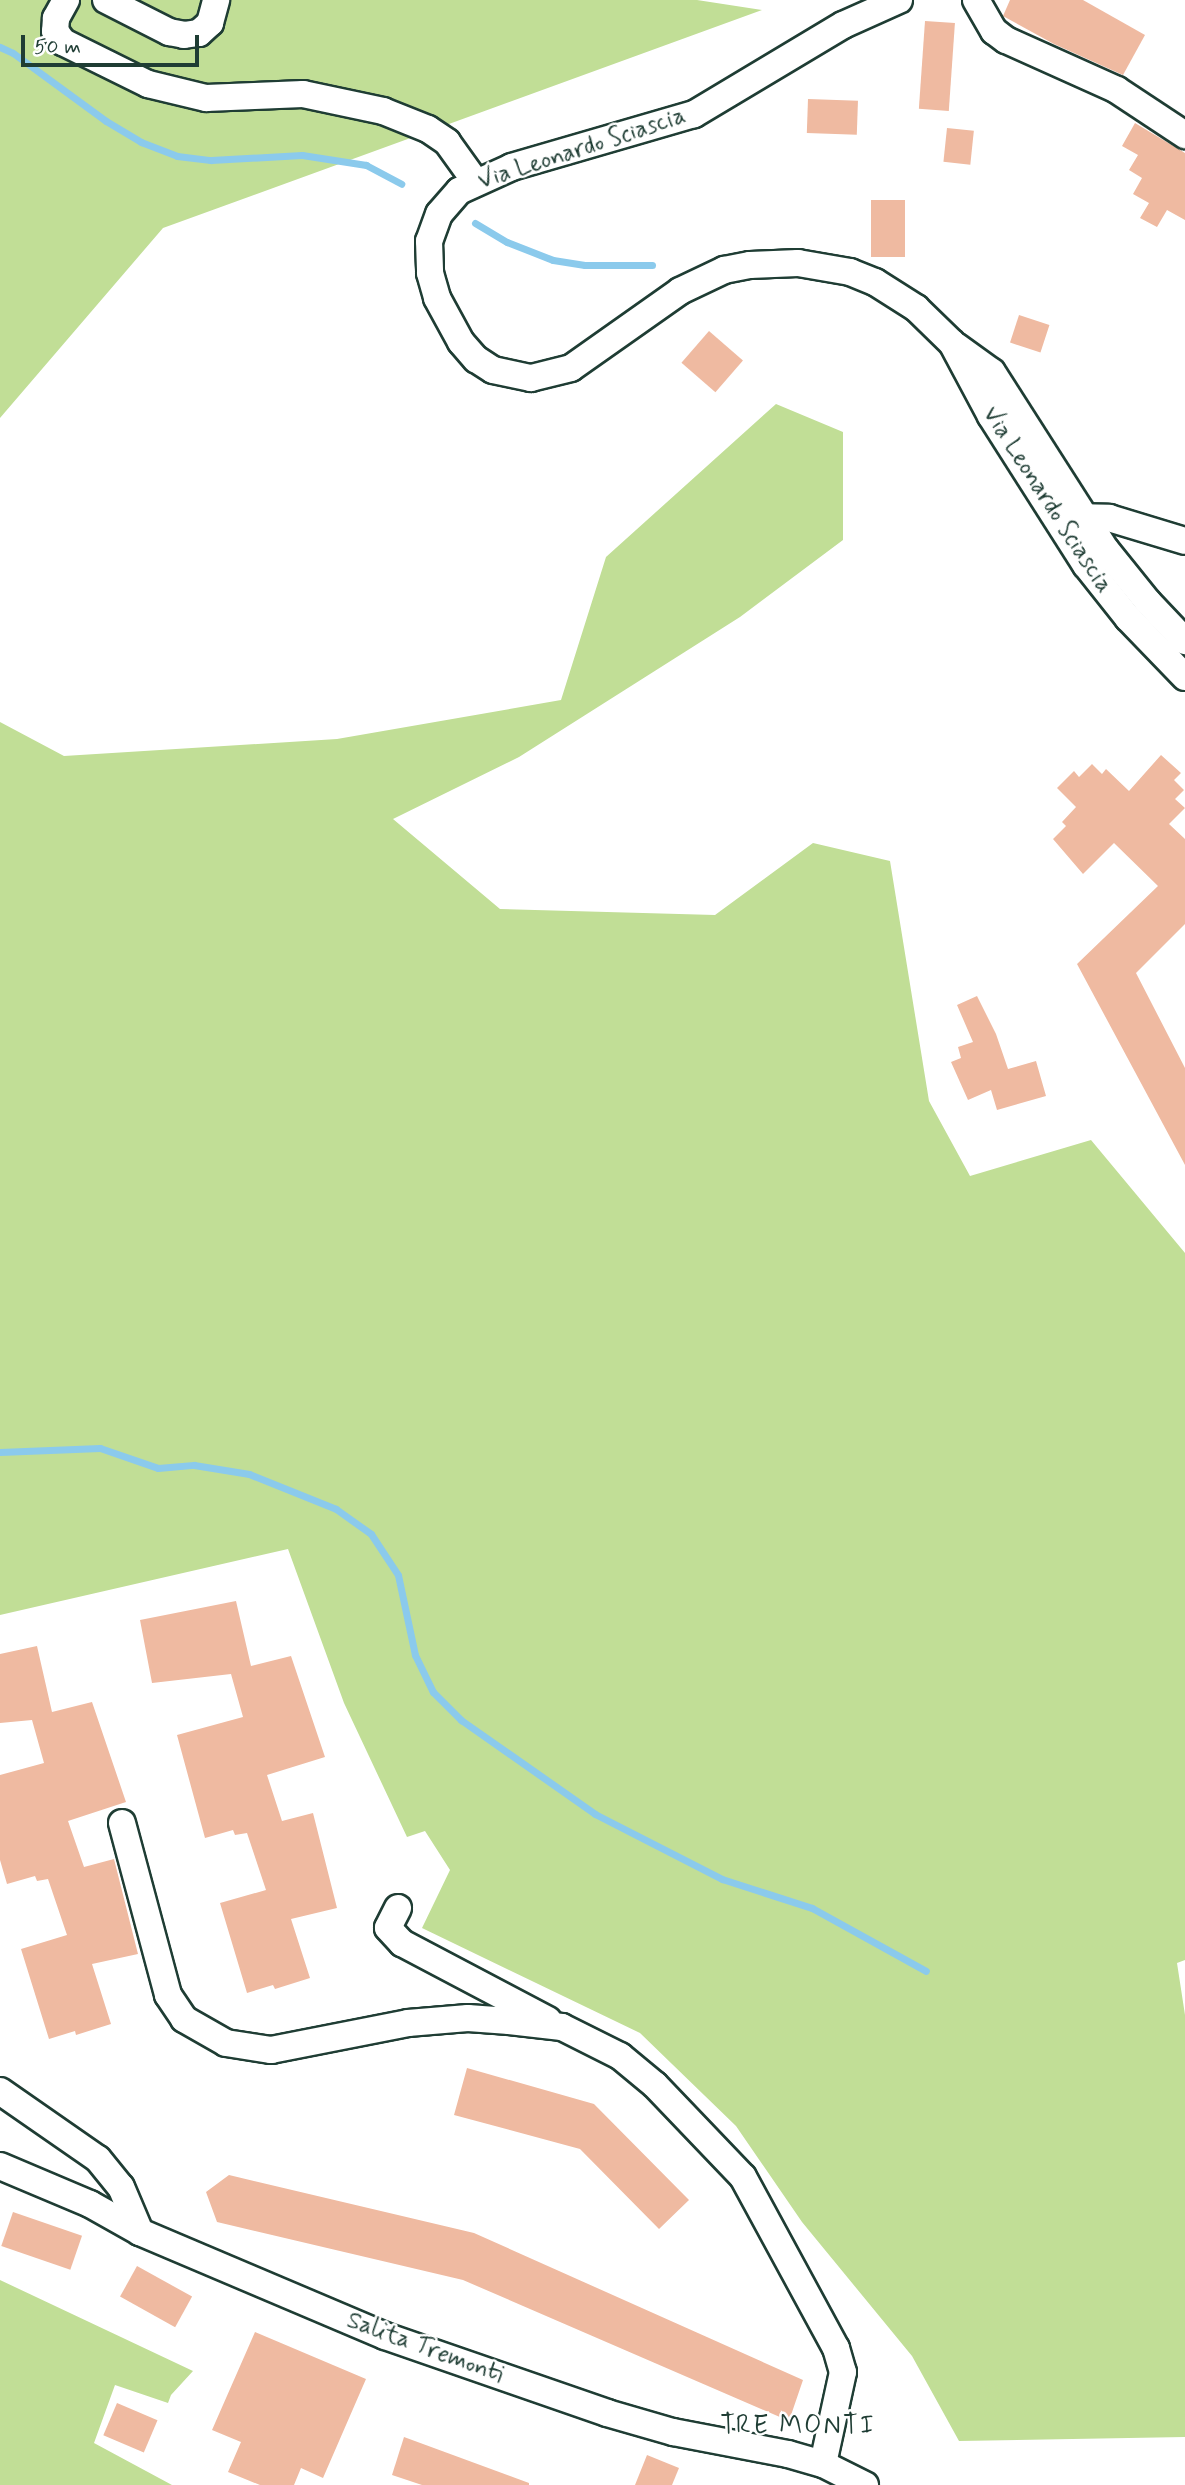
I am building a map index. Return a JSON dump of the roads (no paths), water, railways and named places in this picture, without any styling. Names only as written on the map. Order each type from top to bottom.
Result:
[{"type":"street","points":[[66,0],[55,18],[55,31],[63,42],[148,84],[206,98],[303,94],[383,111],[428,129],[447,142],[475,181]]},
{"type":"street","points":[[106,0],[169,32],[184,35],[199,33],[210,23],[216,0]]},
{"type":"street","name":"Via Leonardo Sciascia","points":[[899,0],[843,24],[694,114],[512,167],[475,181],[459,191],[439,214],[429,241],[428,257],[437,298],[461,342],[476,359],[493,370],[531,378],[571,368],[680,291],[724,270],[772,263],[825,267],[876,282],[916,308],[952,343],[992,372],[1083,516],[1127,578],[1185,641]]},
{"type":"street","points":[[976,0],[994,31],[1006,40],[1117,89],[1185,135]]},
{"type":"street","name":"Via Leonardo Sciascia","points":[[952,343],[972,385],[1055,518],[1106,592],[1185,677]]},
{"type":"street","points":[[1055,518],[1108,518],[1185,541]]},
{"type":"street","points":[[122,1822],[168,1995],[184,2019],[226,2043],[271,2050],[408,2023],[468,2018],[562,2027]]},
{"type":"street","points":[[398,1908],[388,1928],[402,1943],[620,2056],[655,2085],[743,2177],[836,2348],[843,2372],[823,2464]]},
{"type":"street","points":[[0,2091],[98,2159],[121,2187],[140,2232]]},
{"type":"street","name":"Salita Tremonti","points":[[0,2166],[55,2187],[140,2232],[385,2336],[607,2413],[673,2432],[788,2454],[823,2464],[864,2485]]},
{"type":"waterway","points":[[0,47],[13,53],[106,121],[141,142],[177,156],[211,160],[302,155],[366,165],[401,184]]},
{"type":"waterway","points":[[475,223],[507,242],[553,260],[585,265],[652,265]]},
{"type":"waterway","points":[[0,1452],[100,1448],[158,1468],[194,1465],[249,1474],[336,1509],[371,1534],[398,1575],[415,1655],[433,1692],[461,1720],[595,1814],[722,1879],[812,1908],[926,1971]]},
{"type":"district","name":"TRE MONTI","points":[[798,2427]]}]
